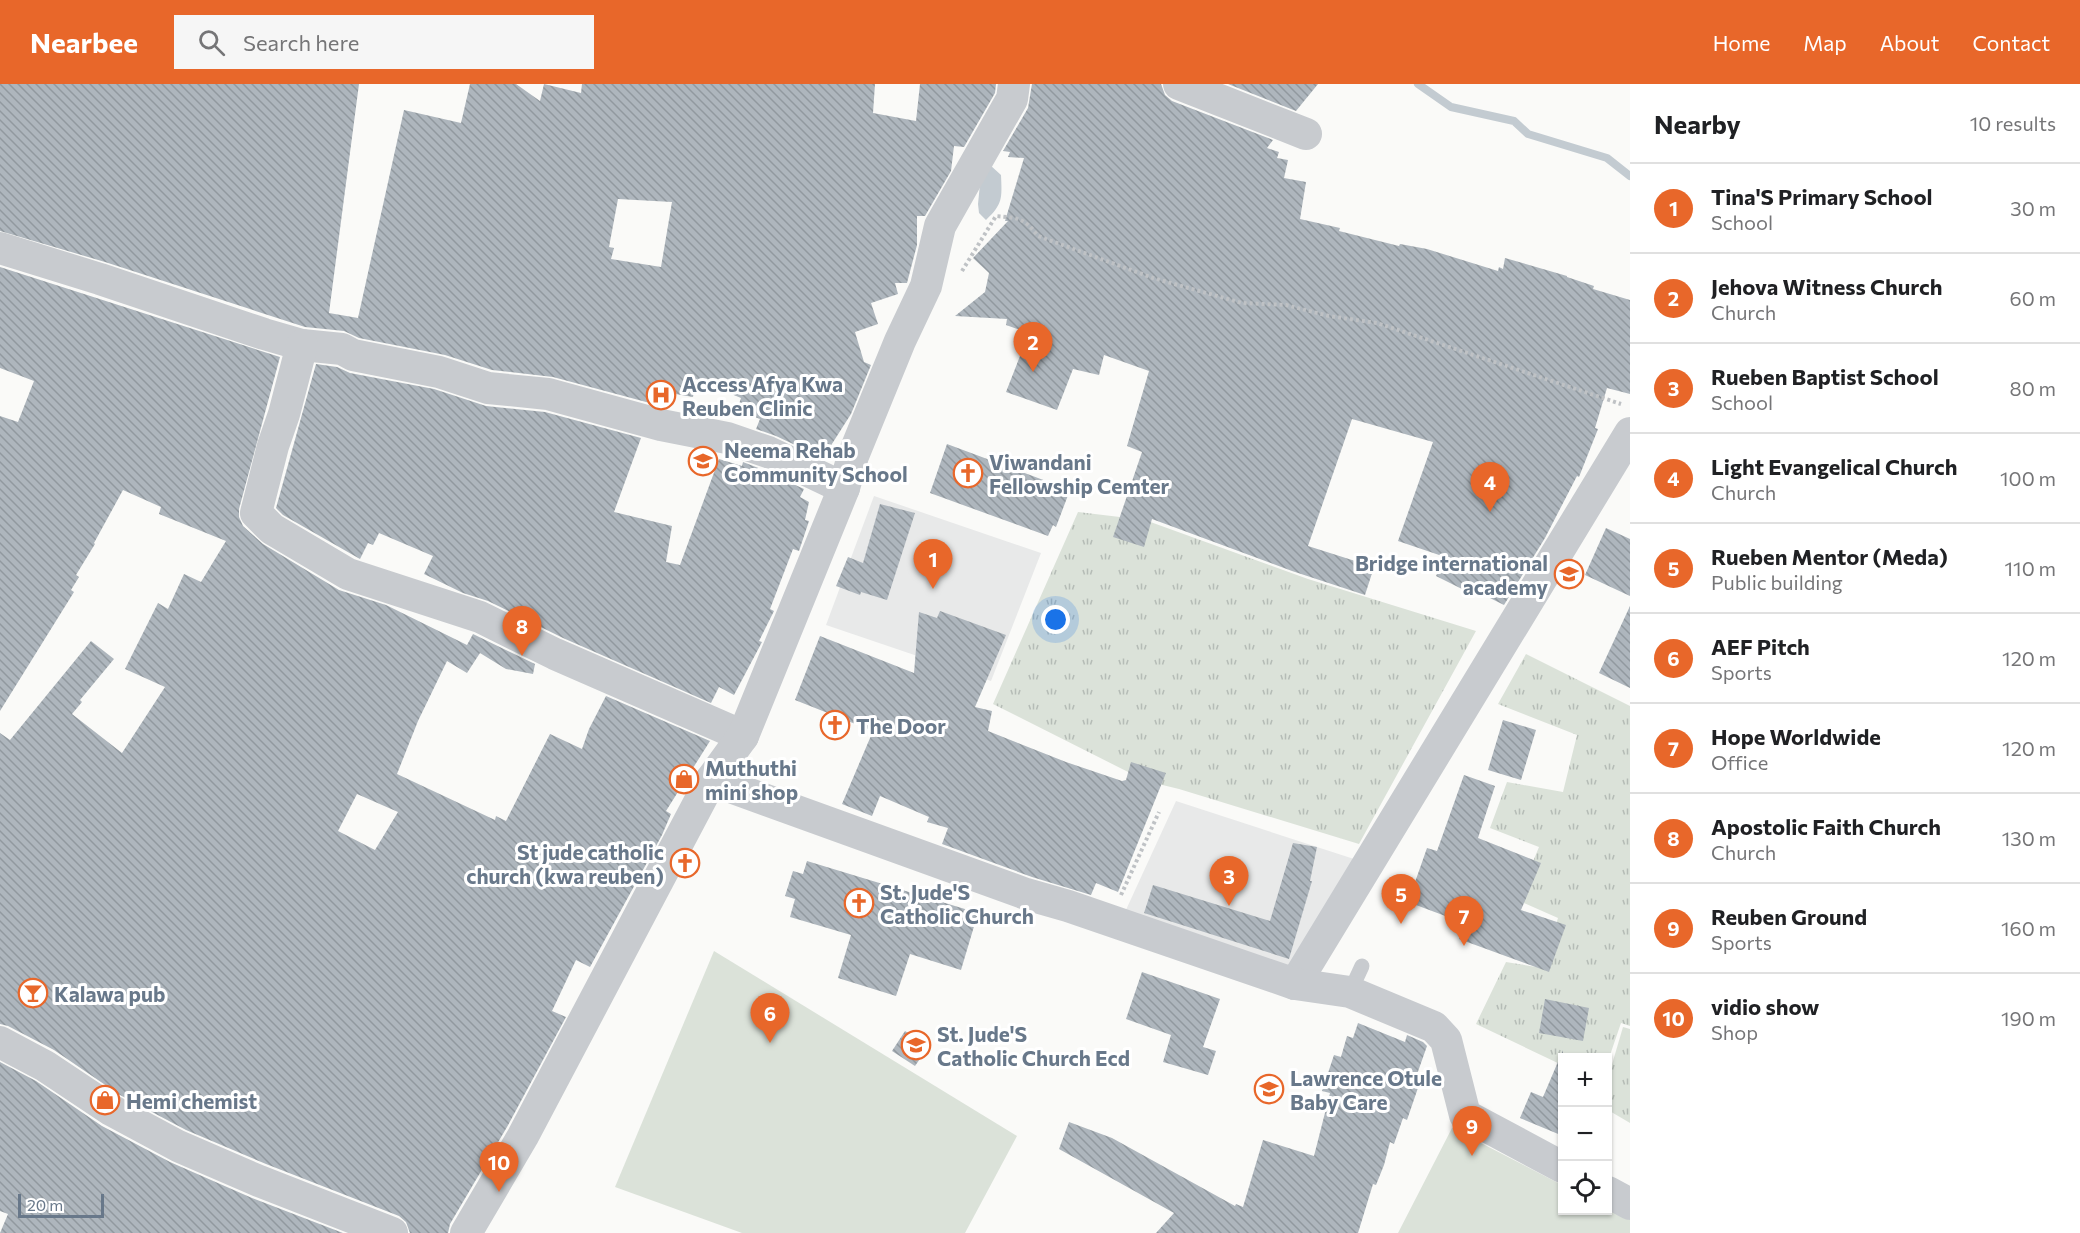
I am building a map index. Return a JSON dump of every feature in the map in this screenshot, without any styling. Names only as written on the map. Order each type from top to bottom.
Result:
[{"type":"street","points":[[466,1233],[523,1136],[711,780],[743,736],[844,488],[853,456],[900,341],[926,286],[940,226],[1012,99],[1014,84]]},
{"type":"street","points":[[1179,84],[1306,134]]},
{"type":"street","points":[[0,248],[302,345],[342,349],[353,355],[439,372],[488,388],[548,394],[660,425],[727,438],[768,452],[844,488]]},
{"type":"street","points":[[302,345],[256,513],[272,529],[348,574],[480,617],[555,654],[743,736]]},
{"type":"street","points":[[1295,984],[1630,433]]},
{"type":"street","points":[[711,780],[1026,894],[1113,921],[1295,984],[1356,979],[1434,1027],[1446,1040],[1465,1114],[1558,1164]]},
{"type":"street","points":[[0,1042],[45,1066],[111,1110],[178,1146],[259,1181],[392,1233]]},
{"type":"street","points":[[1612,1194],[1630,1204]]},
{"type":"path","points":[[926,286],[959,275],[996,216],[1017,217],[1029,224],[1038,236],[1153,278],[1242,303],[1286,305],[1329,316],[1377,323],[1630,407]]},
{"type":"path","points":[[1113,921],[1124,887],[1159,812]]},
{"type":"shaded area","points":[[990,165],[1001,175],[1001,195],[996,209],[986,220],[979,213],[978,204],[981,174]]},
{"type":"shaded area","points":[[874,496],[1041,553],[991,681],[826,625]]},
{"type":"shaded area","points":[[1176,801],[1354,859],[1291,967],[1125,912]]},
{"type":"green space","points":[[1078,512],[1145,520],[1308,579],[1476,631],[1359,844],[1146,781],[993,704]]},
{"type":"green space","points":[[1526,654],[1630,706],[1630,1026],[1621,1023],[1611,1053],[1558,1053],[1558,1063],[1476,1024],[1506,962],[1542,968],[1558,918],[1517,900],[1539,847],[1490,828],[1507,782],[1563,792],[1577,735],[1498,704]]},
{"type":"green space","points":[[714,951],[1017,1136],[965,1233],[742,1233],[615,1187]]},
{"type":"green space","points":[[1623,1027],[1630,1029],[1630,1123],[1612,1112],[1612,1064]]},
{"type":"green space","points":[[1452,1128],[1558,1183],[1558,1215],[1612,1215],[1612,1210],[1630,1220],[1630,1233],[1398,1233]]},
{"type":"building","points":[[0,84],[359,84],[329,313],[358,318],[404,110],[461,123],[470,84],[516,84],[540,101],[544,84],[581,93],[582,84],[875,84],[873,113],[916,121],[920,84],[996,84],[995,93],[964,147],[954,146],[951,171],[925,216],[917,216],[917,245],[907,283],[895,283],[898,294],[871,303],[878,324],[855,332],[864,362],[871,365],[851,414],[823,458],[756,429],[760,419],[737,410],[741,398],[696,379],[693,397],[664,392],[661,406],[553,377],[492,370],[445,355],[359,338],[344,331],[305,327],[105,262],[0,231]],"holes":[[[618,199],[672,202],[661,267],[611,259],[614,248],[609,247]]]},
{"type":"building","points":[[1032,84],[1161,84],[1165,95],[1172,101],[1273,140],[1267,148],[1279,152],[1277,158],[1288,160],[1284,178],[1306,182],[1300,219],[1340,228],[1339,231],[1399,246],[1400,244],[1427,249],[1498,271],[1499,267],[1503,269],[1505,258],[1567,276],[1594,286],[1593,289],[1630,300],[1630,394],[1607,388],[1595,428],[1598,429],[1579,477],[1577,476],[1545,538],[1504,605],[1464,585],[1462,589],[1436,576],[1445,557],[1398,541],[1433,442],[1352,419],[1308,546],[1374,567],[1365,595],[1292,571],[1152,519],[1144,547],[1113,537],[1142,452],[1127,446],[1149,371],[1104,355],[1099,375],[1073,369],[1057,410],[1006,392],[1029,333],[1006,325],[1007,319],[955,316],[985,292],[989,273],[973,258],[1008,221],[1005,221],[1024,158],[1008,157],[1010,152],[1003,151],[1028,108]]},
{"type":"building","points":[[1228,84],[1318,84],[1296,111]]},
{"type":"building","points":[[0,267],[280,357],[239,509],[239,517],[243,526],[263,544],[339,590],[386,605],[467,645],[473,634],[535,664],[533,674],[506,669],[480,653],[467,673],[447,661],[418,721],[397,774],[495,820],[496,816],[506,821],[550,734],[582,749],[589,729],[606,696],[710,741],[666,811],[671,814],[662,835],[590,967],[576,960],[552,1011],[566,1017],[507,1127],[450,1224],[448,1233],[410,1233],[406,1222],[399,1216],[186,1130],[120,1095],[54,1050],[0,1024],[0,733],[10,740],[91,641],[114,659],[80,700],[82,702],[72,714],[122,753],[165,687],[125,669],[158,603],[168,609],[184,574],[201,582],[226,541],[159,514],[161,507],[123,490],[76,575],[79,577],[71,590],[74,592],[0,711],[0,416],[18,422],[34,381],[0,368]],"holes":[[[357,794],[398,812],[375,850],[338,831]]]},
{"type":"building","points":[[316,364],[434,389],[486,406],[545,412],[641,438],[614,512],[672,526],[666,562],[680,565],[719,459],[742,466],[743,462],[804,489],[800,497],[809,502],[805,520],[809,521],[799,551],[793,549],[770,609],[774,611],[759,641],[762,642],[734,695],[719,687],[711,703],[563,638],[488,601],[463,593],[424,574],[433,556],[379,533],[373,545],[368,543],[360,559],[283,515],[276,508]]},
{"type":"building","points":[[947,444],[1070,490],[1056,527],[1053,525],[1048,536],[930,493]]},
{"type":"building","points":[[880,504],[915,513],[887,600],[861,592],[860,595],[836,586],[848,557],[863,563]]},
{"type":"building","points":[[1606,528],[1630,539],[1630,596],[1585,575]]},
{"type":"building","points":[[1630,606],[1630,688],[1599,673]]},
{"type":"building","points":[[940,611],[1006,635],[975,707],[992,711],[988,731],[1122,781],[1126,780],[1131,762],[1166,773],[1118,892],[1096,883],[1091,895],[1032,877],[942,844],[948,828],[927,822],[929,817],[880,796],[872,816],[842,804],[873,731],[795,700],[820,636],[914,673],[919,612],[937,618]]},
{"type":"building","points":[[1503,720],[1536,730],[1521,780],[1488,770]]},
{"type":"building","points":[[1464,775],[1495,786],[1478,838],[1541,863],[1521,910],[1566,925],[1549,972],[1459,939],[1464,923],[1408,902],[1427,848],[1437,851]]},
{"type":"building","points":[[1293,843],[1317,847],[1310,881],[1312,881],[1289,959],[1144,913],[1153,885],[1270,921]]},
{"type":"building","points":[[807,861],[978,913],[961,970],[910,954],[896,996],[838,978],[851,935],[790,917],[795,899],[785,896],[793,871],[803,874]]},
{"type":"building","points":[[1142,972],[1220,999],[1203,1047],[1216,1051],[1208,1075],[1163,1062],[1171,1035],[1126,1019]]},
{"type":"building","points":[[1545,999],[1589,1008],[1583,1041],[1539,1033]]},
{"type":"building","points":[[1358,1023],[1405,1042],[1407,1035],[1427,1046],[1415,1080],[1420,1082],[1407,1120],[1403,1118],[1394,1144],[1390,1142],[1376,1185],[1373,1184],[1358,1233],[1156,1233],[1174,1213],[1059,1149],[1069,1122],[1112,1138],[1235,1206],[1236,1204],[1243,1207],[1263,1140],[1314,1156],[1330,1093],[1322,1091],[1334,1055],[1341,1057],[1347,1036],[1353,1038]]},
{"type":"building","points":[[905,1031],[929,1046],[915,1066],[892,1051]]},
{"type":"building","points":[[0,1062],[36,1081],[102,1126],[170,1162],[252,1198],[343,1233],[0,1233],[8,1214],[0,1211]]},
{"type":"building","points":[[1558,1062],[1558,1134],[1520,1118],[1531,1092],[1543,1097]]},
{"type":"waterway","points":[[1418,84],[1451,107],[1514,121],[1528,134],[1607,158],[1630,176]]},
{"type":"place","name":"Jehova Witness Church","points":[[1033,372]]},
{"type":"place","name":"Access Afya Kwa Reuben Clinic","points":[[661,395]]},
{"type":"place","name":"Neema Rehab Community School","points":[[703,461]]},
{"type":"place","name":"Viwandani Fellowship Cemter","points":[[968,473]]},
{"type":"place","name":"Light Evangelical Church","points":[[1490,512]]},
{"type":"place","name":"Bridge international academy","points":[[1569,574]]},
{"type":"place","name":"Tina'S Primary School","points":[[933,589]]},
{"type":"place","name":"Apostolic Faith Church","points":[[522,656]]},
{"type":"place","name":"The Door","points":[[835,725]]},
{"type":"place","name":"Muthuthi mini shop","points":[[684,779]]},
{"type":"place","name":"St jude catholic church (kwa reuben)","points":[[685,863]]},
{"type":"place","name":"St. Jude'S Catholic Church","points":[[859,903]]},
{"type":"place","name":"Rueben Baptist School","points":[[1229,906]]},
{"type":"place","name":"Rueben Mentor (Meda)","points":[[1401,924]]},
{"type":"place","name":"Hope Worldwide","points":[[1464,946]]},
{"type":"place","name":"Kalawa pub","points":[[33,993]]},
{"type":"place","name":"AEF Pitch","points":[[770,1043]]},
{"type":"place","name":"St. Jude'S Catholic Church Ecd","points":[[916,1045]]},
{"type":"place","name":"Lawrence Otule Baby Care","points":[[1269,1089]]},
{"type":"place","name":"Hemi chemist","points":[[105,1100]]},
{"type":"place","name":"Reuben Ground","points":[[1472,1156]]},
{"type":"place","name":"vidio show","points":[[499,1192]]}]
